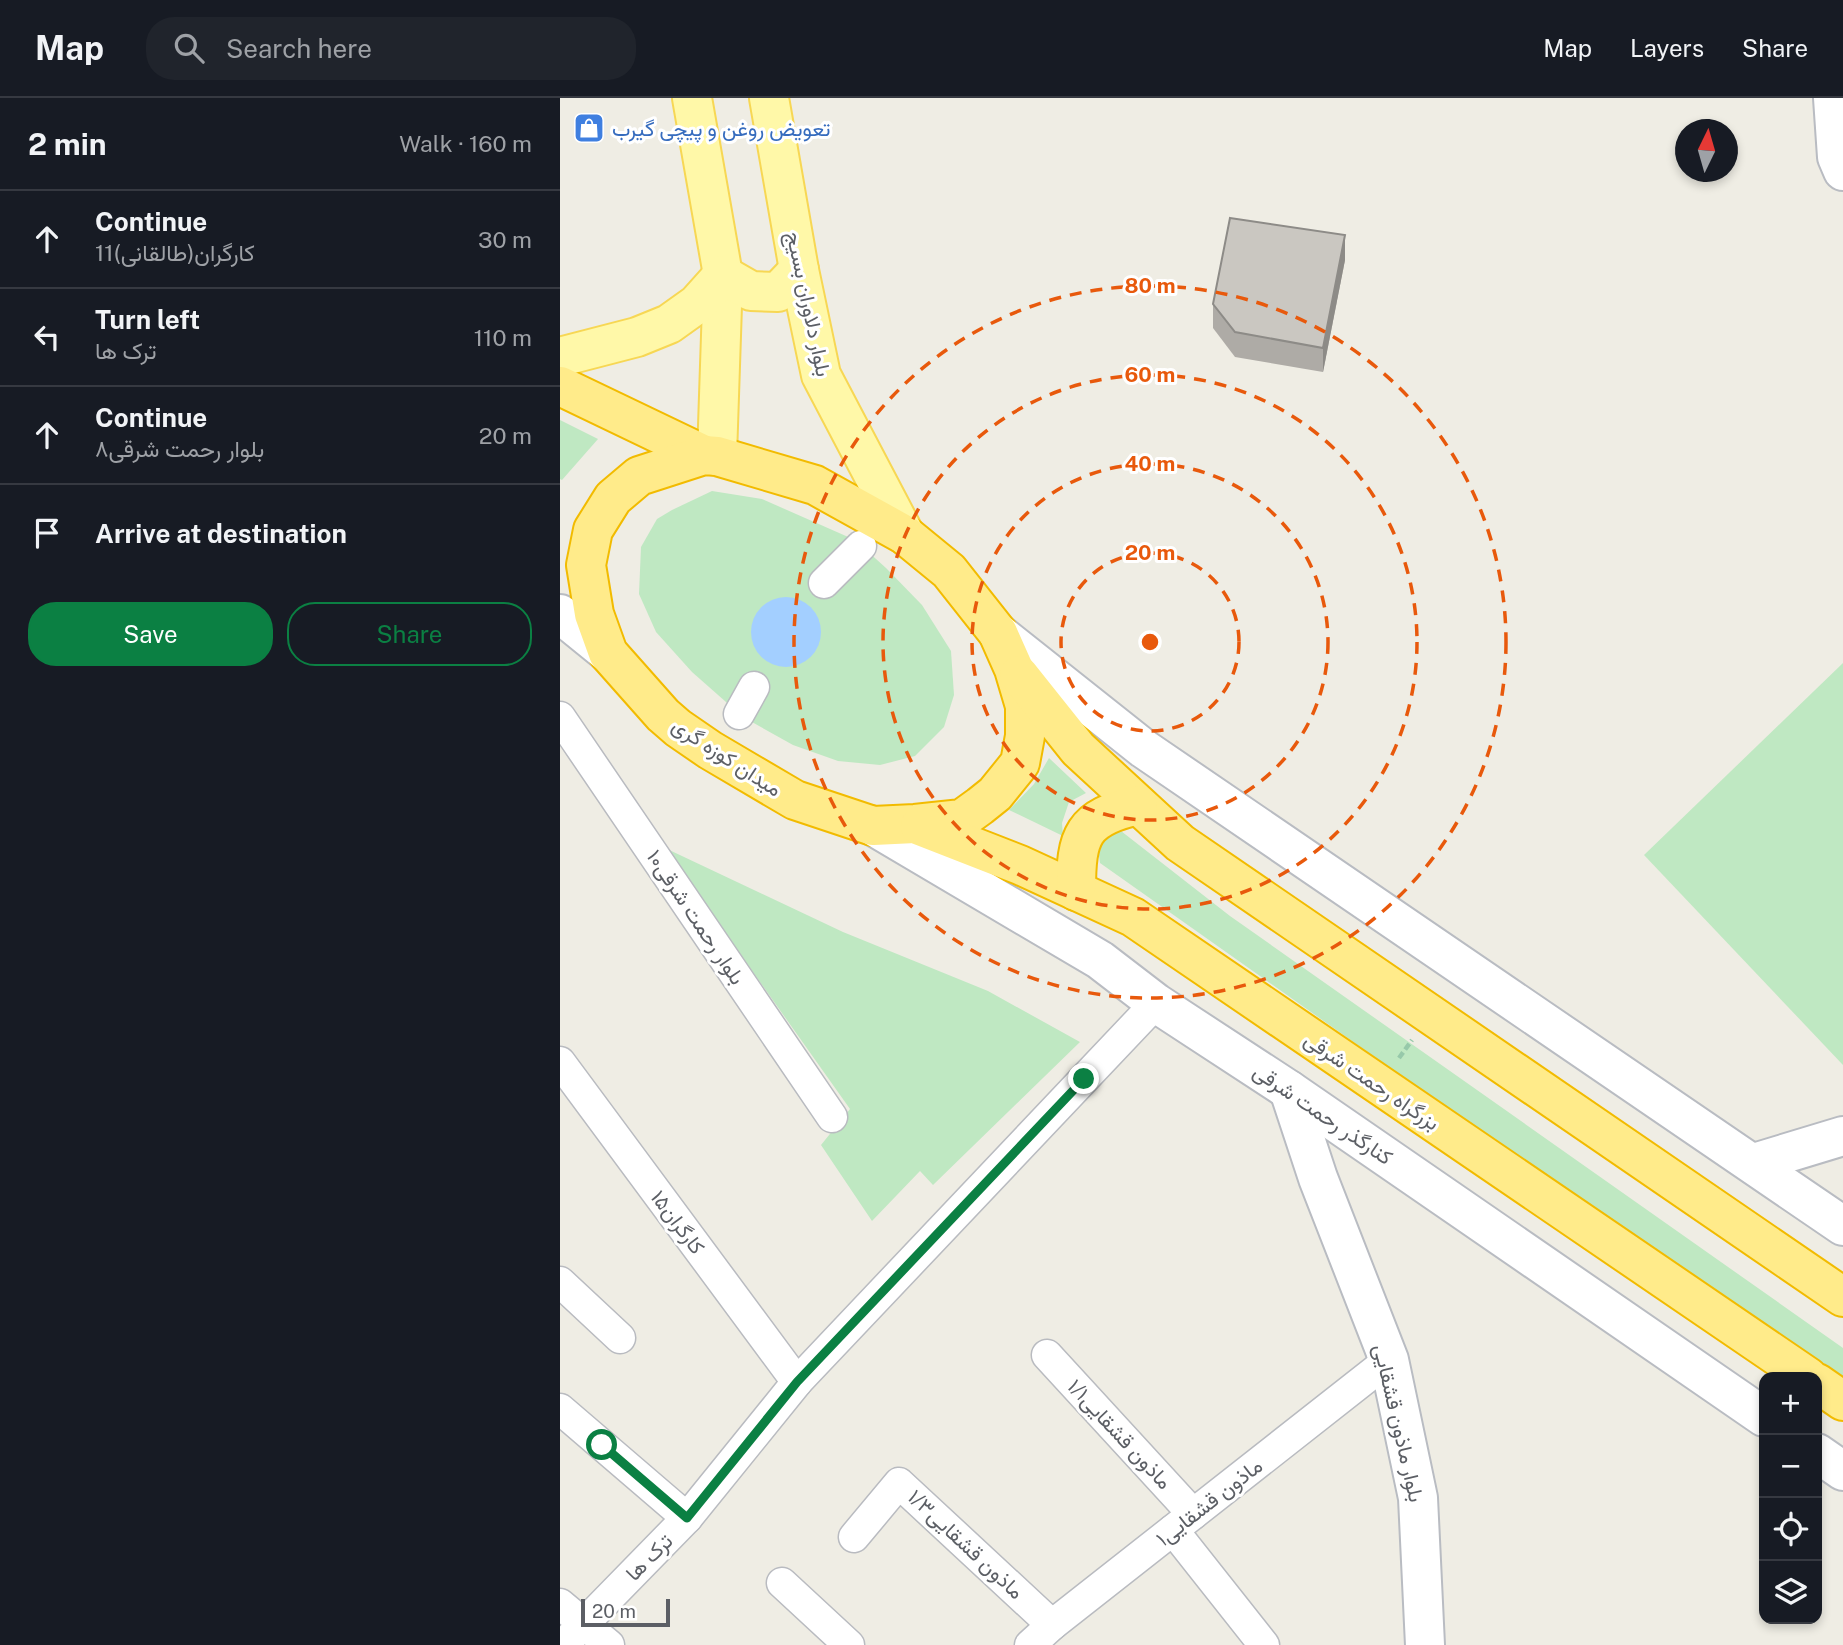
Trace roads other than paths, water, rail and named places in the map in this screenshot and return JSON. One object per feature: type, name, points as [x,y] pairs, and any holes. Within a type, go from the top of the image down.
[{"type":"highway","points":[[560,386],[711,456]]},
{"type":"highway","name":"میدان کوزه گری","points":[[711,456],[815,485],[905,535],[949,571],[998,634],[1014,669],[1026,706],[1025,736],[1020,763],[995,794],[962,819],[873,826],[795,800],[710,750],[663,715],[577,614],[593,530],[613,498],[639,476],[711,456]]},
{"type":"highway","points":[[560,569],[577,614]]},
{"type":"highway","points":[[1014,669],[1078,749],[1180,843],[1843,1297]]},
{"type":"highway","points":[[1076,891],[1076,869],[1082,838],[1095,819],[1112,811],[1138,805]]},
{"type":"highway","name":"بزرگراه رحمت شرقی","points":[[915,824],[1020,865],[1133,917],[1801,1372]]},
{"type":"highway","points":[[1822,1386],[1843,1401]]},
{"type":"main road","name":"بلوار دلاوران بسیج","points":[[769,98],[799,270],[821,375],[905,535]]},
{"type":"main road","points":[[1833,98],[1837,157],[1843,171]]},
{"type":"main road","points":[[691,100],[723,275],[711,456]]},
{"type":"main road","points":[[723,275],[751,291],[778,292],[799,270]]},
{"type":"main road","points":[[560,357],[637,337],[669,324],[697,304],[723,275]]},
{"type":"main road","points":[[998,634],[1144,749],[1843,1226]]},
{"type":"main road","name":"کنارگذر رحمت شرقی","points":[[873,826],[1100,960],[1156,1003],[1289,1090],[1759,1414]]},
{"type":"main road","name":"بلوار ماذون قشقایی","points":[[1289,1090],[1318,1178],[1389,1360],[1418,1499],[1422,1643]]},
{"type":"main road","points":[[1754,1163],[1843,1136]]},
{"type":"main road","points":[[1822,1456],[1843,1471]]},
{"type":"street","points":[[824,583],[862,546]]},
{"type":"street","points":[[739,714],[754,688]]},
{"type":"street","name":"۱۰بلوار رحمت شرقی","points":[[560,717],[832,1117]]},
{"type":"street","name":"ترک ها","points":[[573,1634],[687,1518],[797,1382],[1156,1003]]},
{"type":"street","name":"۱۵کارگران","points":[[560,1062],[797,1382]]},
{"type":"street","points":[[560,1282],[620,1338]]},
{"type":"street","name":"ماذون قشقایی۱/۱","points":[[1047,1354],[1183,1522],[1264,1645]]},
{"type":"street","name":"ماذون قشقایی۱","points":[[1041,1638],[1389,1360]]},
{"type":"street","points":[[560,1409],[687,1518]]},
{"type":"street","name":"ماذون قشقایی۱/۳","points":[[855,1537],[900,1483],[1041,1638]]},
{"type":"street","points":[[782,1583],[849,1645]]},
{"type":"street","points":[[560,1604],[573,1634],[609,1645]]},
{"type":"water","points":[[779,597],[793,597],[806,603],[815,612],[821,632],[819,645],[811,657],[793,667],[779,667],[766,661],[757,652],[751,639],[751,625],[757,612],[766,603]]},
{"type":"place","name":"تعویض روغن و پیچی گیرب","points":[[589,128]]}]
